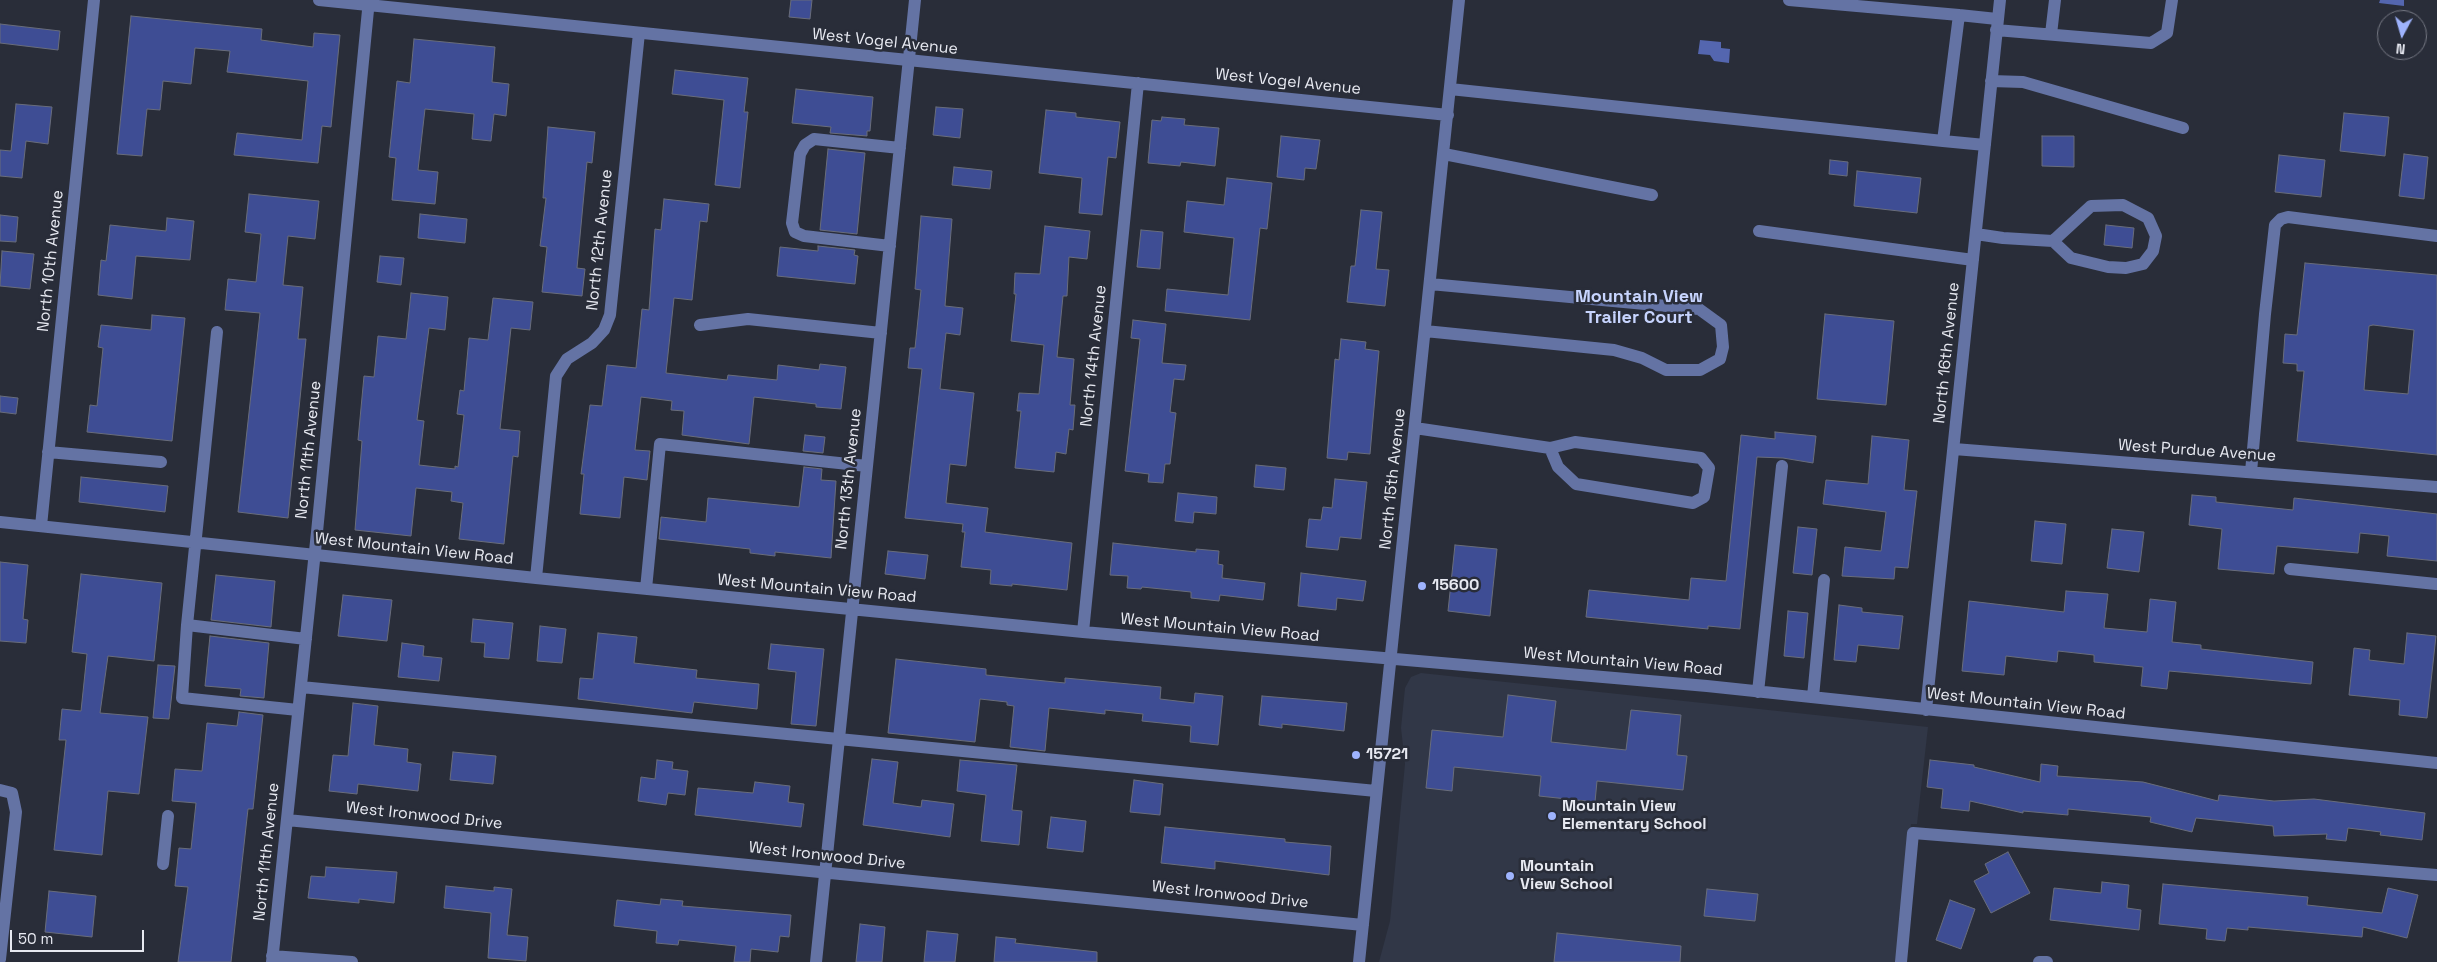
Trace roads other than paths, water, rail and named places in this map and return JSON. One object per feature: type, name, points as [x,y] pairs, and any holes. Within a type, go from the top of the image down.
[{"type":"street","name":"North 10th Avenue","points":[[40,526],[94,0]]},
{"type":"street","name":"West Vogel Avenue","points":[[319,0],[369,3],[639,34],[1448,115]]},
{"type":"street","name":"North 13th Avenue","points":[[816,962],[826,872],[837,738],[881,333],[914,0]]},
{"type":"street","name":"North 15th Avenue","points":[[1359,962],[1459,0]]},
{"type":"street","points":[[1789,0],[1959,15],[2051,34],[2151,43],[2167,33],[2172,0]]},
{"type":"street","name":"North 16th Avenue","points":[[1926,710],[2000,0]]},
{"type":"street","points":[[2051,34],[2055,0]]},
{"type":"street","name":"North 11th Avenue","points":[[272,959],[315,555],[369,3]]},
{"type":"street","points":[[1943,141],[1959,15]]},
{"type":"street","name":"North 12th Avenue","points":[[536,578],[556,376],[567,359],[592,343],[604,330],[610,315],[639,34]]},
{"type":"street","points":[[1991,81],[2023,82],[2183,128]]},
{"type":"street","name":"North 14th Avenue","points":[[1083,632],[1138,83]]},
{"type":"street","points":[[1450,89],[1984,145]]},
{"type":"street","points":[[890,246],[804,236],[795,232],[792,223],[800,154],[805,145],[814,139],[900,148]]},
{"type":"street","points":[[1444,154],[1652,195]]},
{"type":"street","points":[[1976,234],[2003,238],[2053,241],[2071,258],[2108,267],[2126,268],[2143,264],[2153,251],[2156,236],[2148,218],[2123,205],[2091,206],[2053,241]]},
{"type":"street","points":[[2251,472],[2275,226],[2281,219],[2288,217],[2437,236]]},
{"type":"street","points":[[1759,231],[1973,260]]},
{"type":"street","points":[[1425,331],[1614,350],[1642,358],[1666,370],[1700,370],[1720,359],[1724,346],[1721,325],[1699,309],[1430,284]]},
{"type":"street","points":[[700,325],[748,319],[881,333]]},
{"type":"street","points":[[217,332],[187,625],[182,698],[298,710]]},
{"type":"street","points":[[1415,428],[1550,448],[1575,442],[1702,458],[1709,468],[1704,497],[1694,503],[1576,484],[1558,467],[1550,448]]},
{"type":"street","points":[[646,589],[660,444],[867,466]]},
{"type":"street","name":"West Purdue Avenue","points":[[1954,449],[2437,487]]},
{"type":"street","points":[[48,452],[161,462]]},
{"type":"street","points":[[1758,692],[1782,466]]},
{"type":"street","name":"West Mountain View Road","points":[[0,522],[536,578],[1083,632],[1813,697],[2437,763]]},
{"type":"street","points":[[2290,569],[2437,584]]},
{"type":"street","points":[[1813,697],[1824,580]]},
{"type":"street","points":[[187,625],[306,639]]},
{"type":"street","points":[[300,688],[1376,791]]},
{"type":"street","points":[[0,959],[16,812],[6,791]]},
{"type":"street","points":[[163,864],[168,816]]},
{"type":"street","name":"West Ironwood Drive","points":[[287,820],[1363,925]]},
{"type":"street","points":[[1901,962],[1913,833],[2437,875]]},
{"type":"street","points":[[272,959],[352,962]]},
{"type":"street","points":[[2039,962],[2047,962]]},
{"type":"water","points":[[2380,0],[2404,0],[2404,6],[2379,3]]},
{"type":"water","points":[[1700,40],[1721,42],[1721,48],[1730,49],[1729,63],[1714,61],[1710,55],[1698,54]]},
{"type":"place","name":"15600","points":[[1422,586]]},
{"type":"place","name":"15721","points":[[1356,755]]},
{"type":"place","name":"Mountain View Elementary School","points":[[1552,816]]},
{"type":"place","name":"Mountain View School","points":[[1510,876]]},
{"type":"district","name":"Mountain View Trailer Court","points":[[1639,307]]}]
